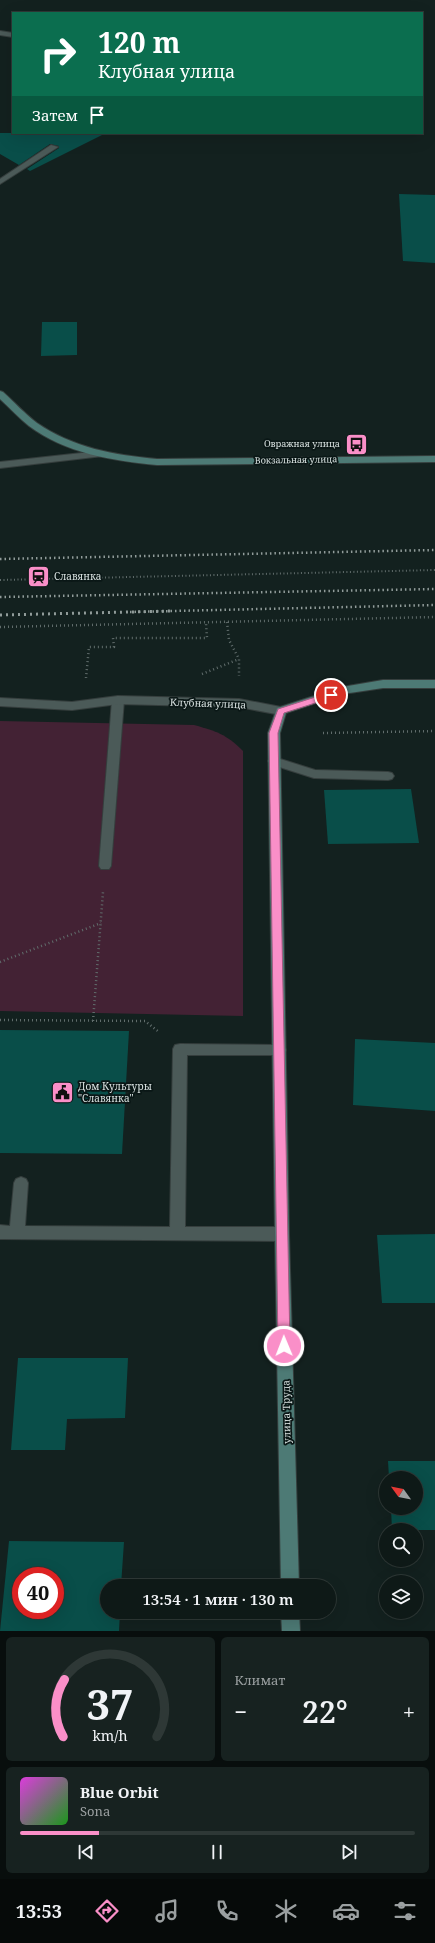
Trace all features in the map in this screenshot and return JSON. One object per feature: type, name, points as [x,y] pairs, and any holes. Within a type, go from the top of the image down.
[{"type":"street","points":[[0,33],[12,35]]},
{"type":"street","points":[[0,182],[54,146]]},
{"type":"street","name":"Вокзальная улица","points":[[0,394],[34,425],[63,442],[100,454],[127,460],[157,462],[435,459]]},
{"type":"street","points":[[0,465],[100,454]]},
{"type":"street","name":"Клубная улица","points":[[0,702],[72,706],[118,700],[239,703],[281,711],[342,691],[383,684],[435,684]]},
{"type":"street","points":[[105,866],[118,700]]},
{"type":"street","name":"улица Труда","points":[[281,711],[274,733],[274,761],[290,1579]]},
{"type":"street","points":[[274,761],[314,774],[388,776]]},
{"type":"street","points":[[177,1234],[180,1049],[279,1050]]},
{"type":"street","points":[[17,1232],[21,1183]]},
{"type":"street","points":[[0,1232],[282,1234]]},
{"type":"street","points":[[290,1619],[291,1631]]},
{"type":"path","points":[[0,580],[435,570]]},
{"type":"path","points":[[0,627],[435,617]]},
{"type":"path","points":[[226,622],[229,640]]},
{"type":"path","points":[[86,684],[89,647],[114,647],[113,638],[207,638],[206,623]]},
{"type":"path","points":[[324,733],[435,731]]},
{"type":"path","points":[[93,1021],[105,866]]},
{"type":"path","points":[[0,962],[101,923]]},
{"type":"path","points":[[0,1020],[145,1021],[180,1049]]},
{"type":"shaded area","points":[[0,721],[194,725],[209,729],[226,737],[243,751],[243,1016],[0,1011]]},
{"type":"building","points":[[0,133],[104,134],[30,171],[27,169],[59,148],[59,146],[50,144],[19,165],[0,154]]},
{"type":"building","points":[[399,194],[435,195],[435,263],[403,261]]},
{"type":"building","points":[[42,322],[77,322],[77,355],[41,356]]},
{"type":"building","points":[[411,789],[419,843],[328,844],[324,790]]},
{"type":"building","name":"Дом Культуры \"Славянка\"","points":[[0,1030],[129,1031],[122,1154],[0,1153]]},
{"type":"building","points":[[355,1039],[435,1043],[435,1111],[353,1105]]},
{"type":"building","points":[[435,1234],[435,1303],[382,1303],[377,1235]]},
{"type":"building","points":[[18,1358],[128,1358],[125,1418],[67,1419],[65,1450],[11,1450]]},
{"type":"building","points":[[388,1461],[435,1461],[435,1530],[423,1530],[423,1523],[392,1523],[391,1515],[423,1515],[423,1471],[389,1471]]},
{"type":"building","points":[[9,1541],[124,1542],[121,1579],[100,1579],[100,1619],[120,1619],[119,1631],[0,1631]]},
{"type":"railway","points":[[0,559],[435,550]]},
{"type":"railway","points":[[0,597],[435,589]]},
{"type":"railway","points":[[130,612],[435,605]]},
{"type":"railway","points":[[0,615],[173,611]]},
{"type":"place","name":"Овражная улица","points":[[356,444]]},
{"type":"place","name":"Славянка","points":[[39,576]]},
{"type":"place","name":"Дом Культуры \"Славянка\"","points":[[63,1092]]},
{"type":"route","points":[[284,1346],[274,733],[281,711],[331,695]]}]
